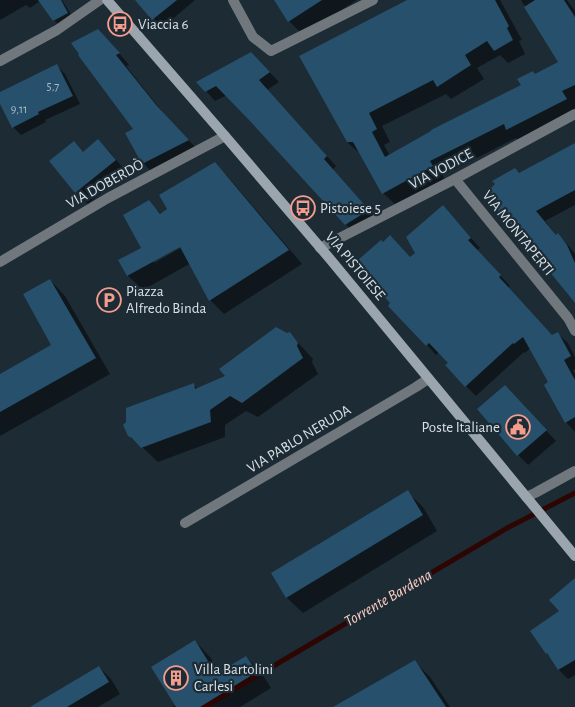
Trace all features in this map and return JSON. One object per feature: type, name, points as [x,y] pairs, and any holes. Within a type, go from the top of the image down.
[{"type":"main road","name":"VIA PISTOIESE","points":[[107,0],[320,248],[575,556]]},
{"type":"street","points":[[0,61],[57,30],[100,0]]},
{"type":"street","points":[[234,0],[253,38],[271,51],[373,0]]},
{"type":"street","name":"VIA VODICE","points":[[320,248],[575,114]]},
{"type":"street","name":"VIA DOBERDÒ","points":[[0,262],[108,198],[225,136]]},
{"type":"street","name":"VIA MONTAPERTI","points":[[454,179],[568,318],[575,331]]},
{"type":"street","name":"VIA PABLO NERUDA","points":[[185,523],[428,379]]},
{"type":"street","points":[[526,497],[575,471]]},
{"type":"building","points":[[38,0],[61,0],[68,13],[53,21]]},
{"type":"building","points":[[135,0],[177,0],[152,20]]},
{"type":"building","points":[[274,0],[322,0],[288,22]]},
{"type":"building","points":[[407,0],[495,0],[509,26],[507,28],[513,40],[494,51],[487,41],[465,55],[471,65],[437,87],[433,80],[369,113],[377,129],[372,132],[385,157],[431,130],[521,85],[517,79],[533,71],[535,74],[558,62],[524,7],[535,0],[564,0],[575,17],[575,85],[562,91],[567,99],[506,130],[504,124],[430,161],[433,166],[382,194],[353,142],[347,142],[299,56]]},
{"type":"building","points":[[98,29],[120,53],[116,55],[157,106],[189,140],[142,164],[125,133],[133,129],[71,43]]},
{"type":"building","points":[[251,52],[270,72],[259,80],[327,156],[324,159],[369,210],[345,225],[216,86],[205,92],[196,82]]},
{"type":"building","points":[[57,64],[73,96],[38,112],[39,114],[12,128],[0,104],[0,92]]},
{"type":"building","points":[[98,139],[116,160],[75,193],[49,161],[74,141],[83,152]]},
{"type":"building","points":[[575,143],[575,190],[536,211],[567,245],[575,263],[575,303],[501,212],[484,195],[495,184],[492,181],[515,168],[519,173]]},
{"type":"building","points":[[215,162],[289,250],[209,301],[180,247],[127,276],[118,260],[141,248],[123,215],[149,200],[160,214],[167,209],[159,195]]},
{"type":"building","points":[[443,205],[471,238],[468,240],[501,275],[499,277],[552,335],[558,332],[571,356],[564,360],[575,380],[575,417],[565,423],[544,385],[548,382],[523,337],[513,343],[465,387],[445,365],[448,363],[429,343],[426,346],[388,306],[390,303],[361,270],[364,267],[358,260],[381,240],[383,242],[390,235],[410,257],[415,253],[406,237]]},
{"type":"building","points":[[50,279],[96,358],[0,412],[0,374],[51,345],[23,294]]},
{"type":"building","points":[[276,327],[287,333],[290,332],[298,343],[297,346],[303,358],[242,403],[230,396],[210,410],[211,422],[141,448],[128,436],[123,425],[126,422],[126,408],[194,383],[195,389],[225,376],[219,369]]},
{"type":"building","name":"Poste Italiane","points":[[505,385],[547,430],[517,456],[477,409]]},
{"type":"building","points":[[408,490],[423,515],[286,598],[271,573]]},
{"type":"building","points":[[575,578],[575,660],[558,670],[530,631],[559,611],[549,600]]},
{"type":"building","name":"Villa Bartolini Carlesi","points":[[195,640],[216,674],[246,656],[257,672],[200,707],[176,707],[151,667]]},
{"type":"building","points":[[415,660],[446,707],[333,707]]},
{"type":"building","points":[[99,666],[109,682],[67,707],[30,707]]},
{"type":"waterway","name":"Torrente Bardena","points":[[204,707],[509,527],[575,493]]},
{"type":"place","name":"Viaccia 6","points":[[120,24]]},
{"type":"place","name":"Pistoiese 5","points":[[303,208]]},
{"type":"place","name":"Piazza Alfredo Binda","points":[[109,300]]},
{"type":"place","name":"Poste Italiane","points":[[518,427]]},
{"type":"place","name":"Villa Bartolini Carlesi","points":[[176,678]]}]
